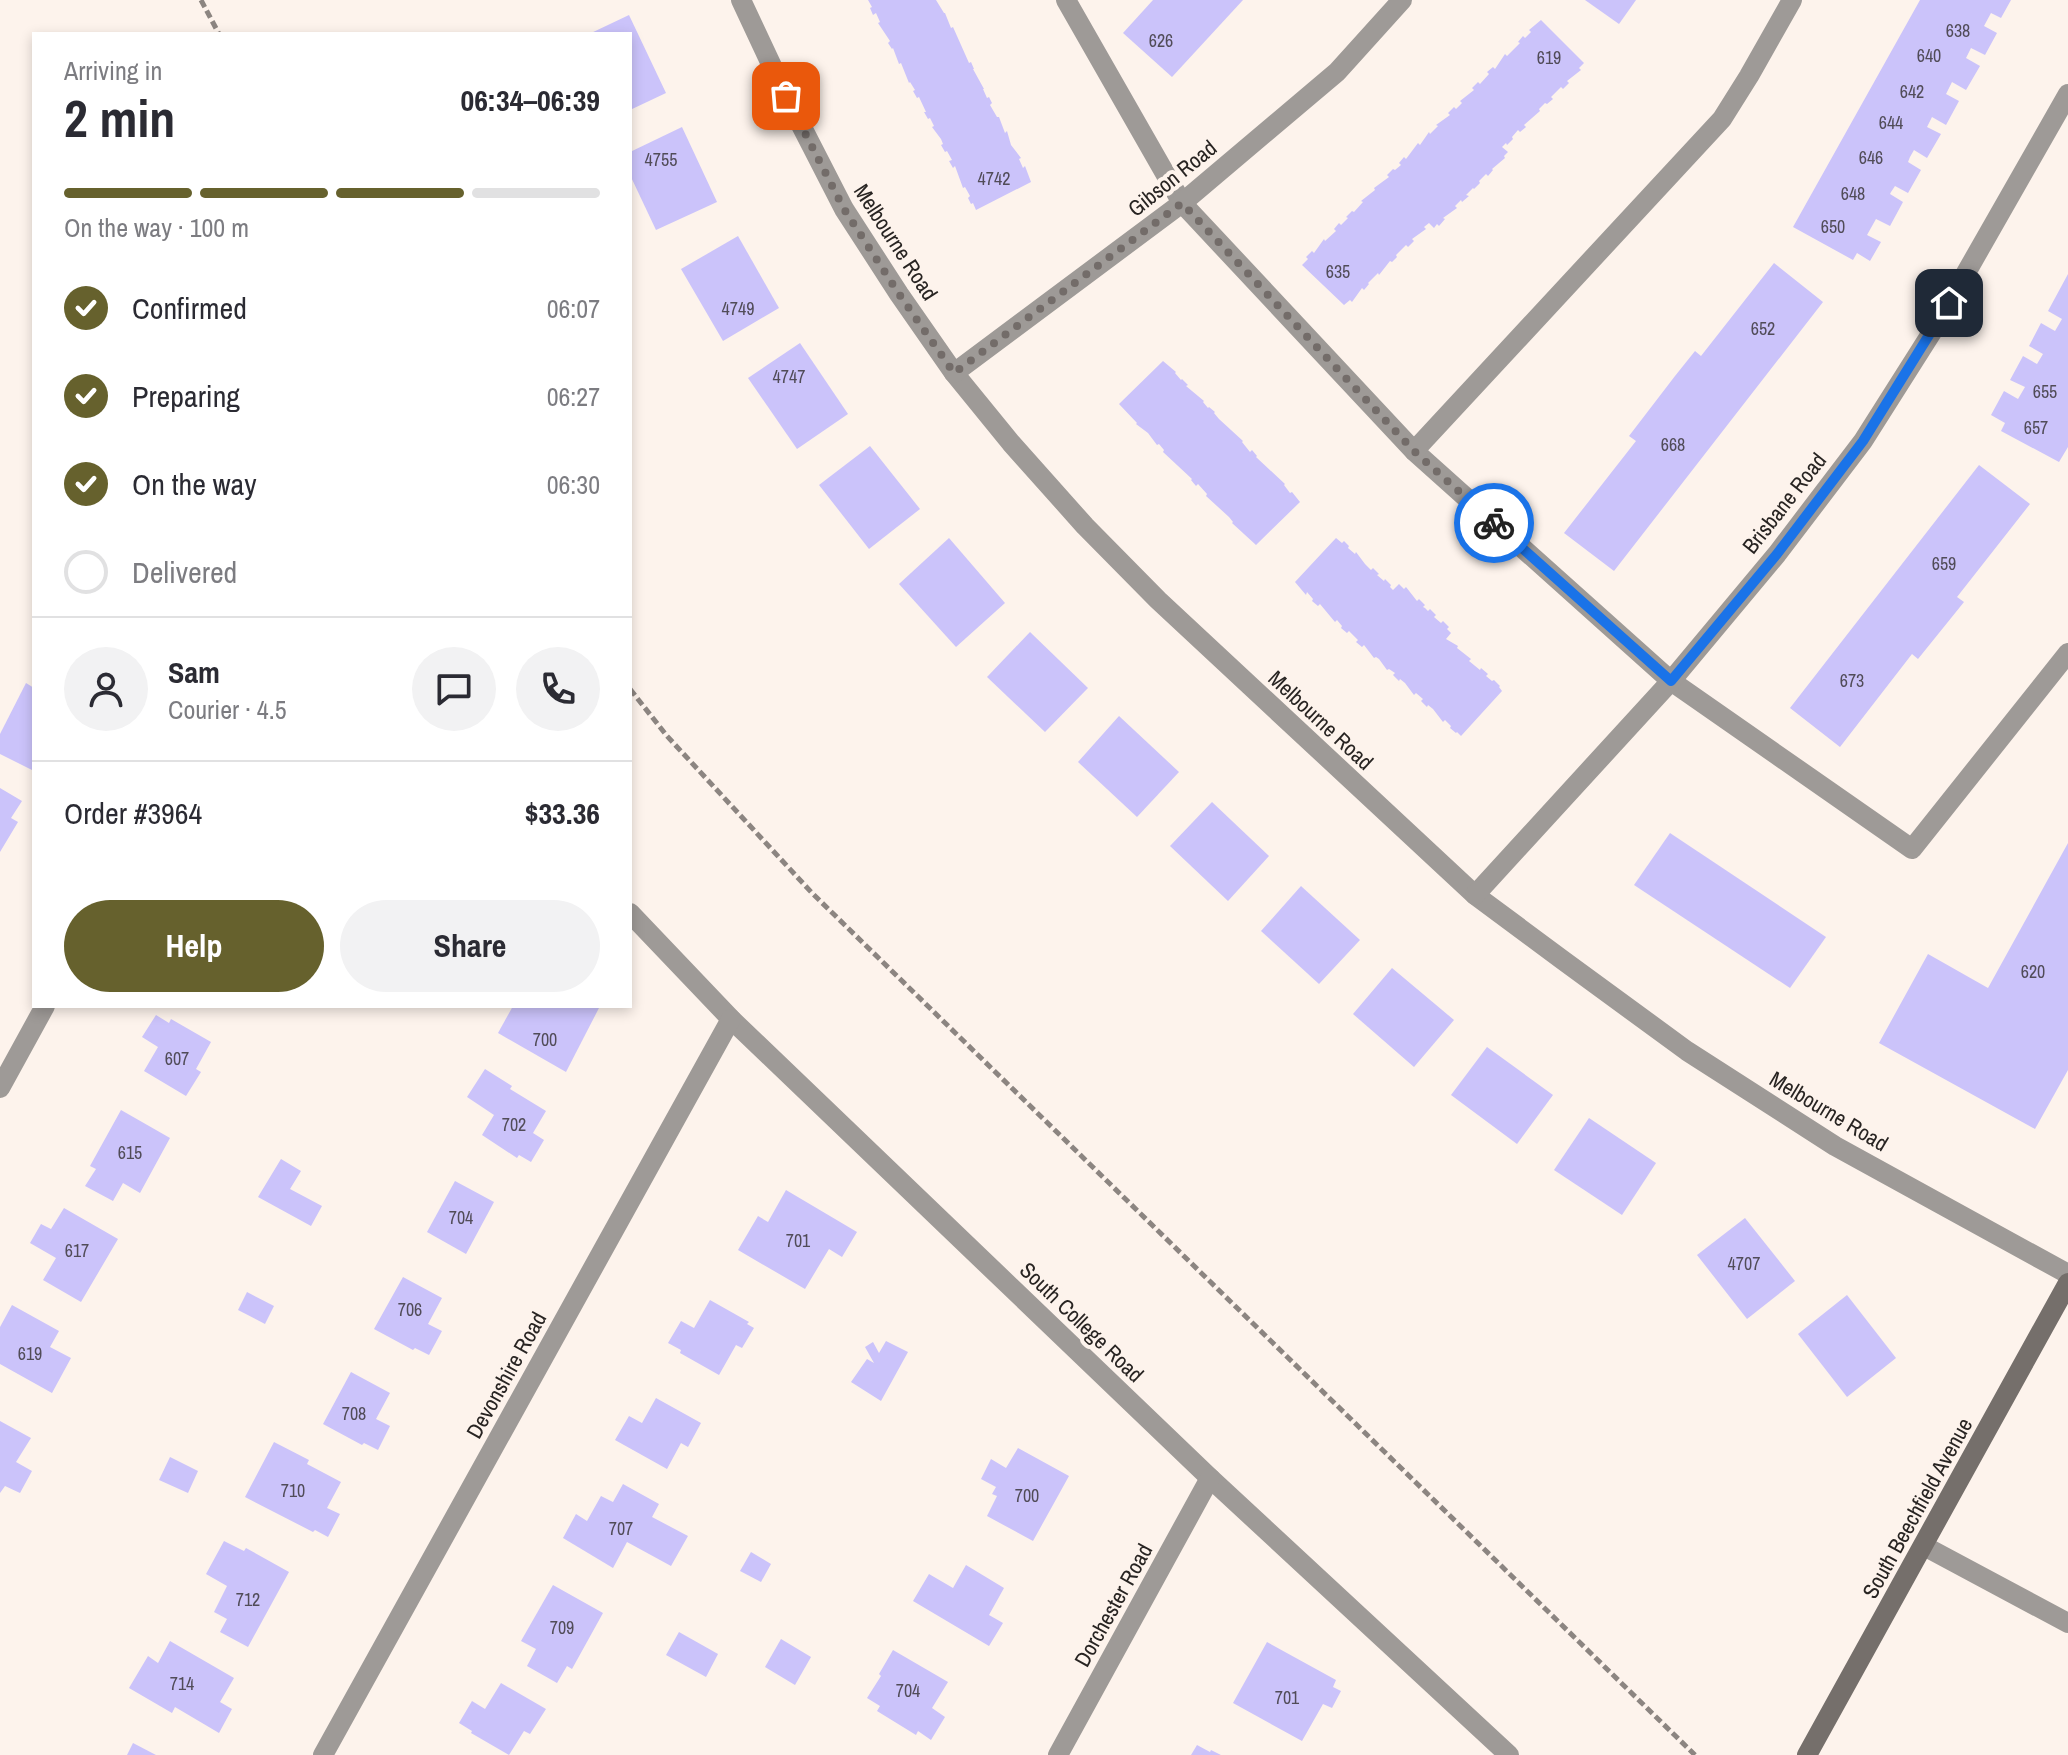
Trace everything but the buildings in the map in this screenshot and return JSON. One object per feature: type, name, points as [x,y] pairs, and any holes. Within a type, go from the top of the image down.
[{"type":"street","name":"Melbourne Road","points":[[741,0],[844,209],[899,294],[954,373],[1011,443],[1158,600],[1475,895],[1687,1051],[1835,1146],[2068,1274]]},
{"type":"street","points":[[1066,0],[1182,203],[1414,451],[1671,681],[1912,849],[2068,653]]},
{"type":"street","name":"Gibson Road","points":[[954,373],[1182,203],[1337,72],[1402,0]]},
{"type":"street","points":[[1414,451],[1722,119],[1792,0]]},
{"type":"street","name":"Brisbane Road","points":[[1475,895],[1671,681],[1777,554],[1863,441],[1934,329],[2068,94]]},
{"type":"street","name":"South College Road","points":[[632,915],[731,1019],[1210,1478],[1509,1755]]},
{"type":"street","points":[[0,1088],[44,1008]]},
{"type":"street","name":"Devonshire Road","points":[[323,1755],[731,1019]]},
{"type":"street","name":"South Beechfield Avenue","points":[[1807,1755],[2068,1283]]},
{"type":"street","name":"Dorchester Road","points":[[1058,1755],[1210,1478]]},
{"type":"street","points":[[1924,1546],[2068,1623]]},
{"type":"path","points":[[201,0],[218,32]]},
{"type":"path","points":[[632,692],[667,736],[812,893],[1695,1755]]},
{"type":"way so far","points":[[786,96],[844,209],[954,373],[1182,203],[1414,451],[1494,523]]},
{"type":"route","points":[[1494,523],[1671,681],[1777,554],[1863,441],[1949,303]]}]
